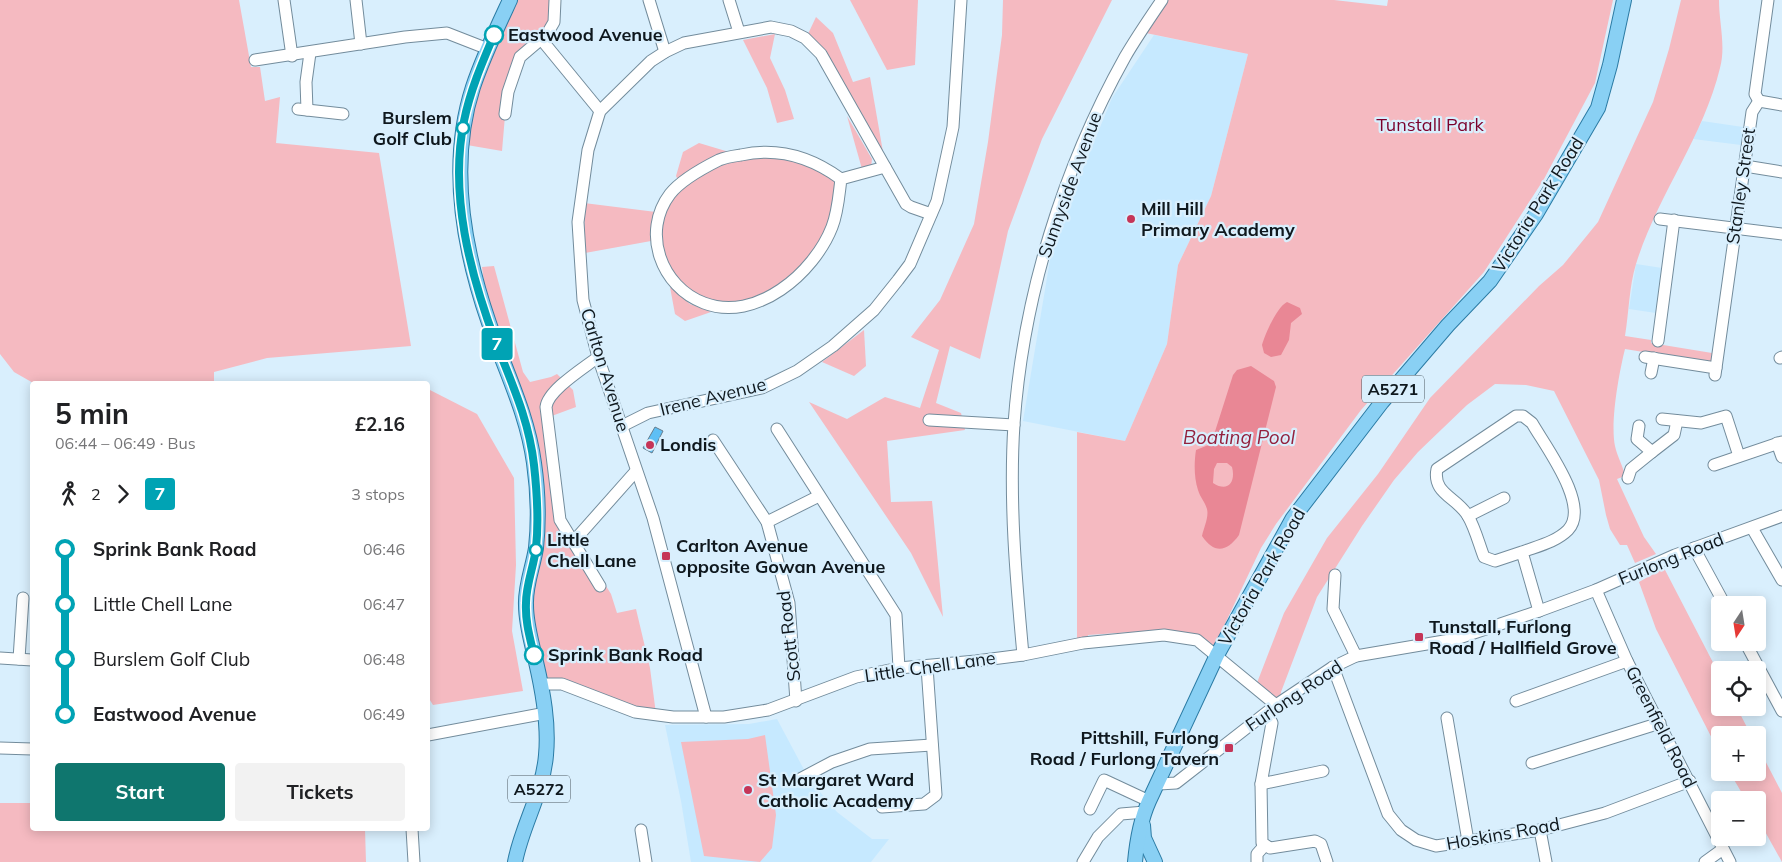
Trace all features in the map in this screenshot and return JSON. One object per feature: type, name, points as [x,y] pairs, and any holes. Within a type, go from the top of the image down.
[{"type":"main road","name":"A5272","points":[[510,0],[473,86],[464,122],[460,190],[475,277],[489,322],[515,388],[530,435],[537,488],[536,550],[526,602],[527,628],[546,713],[546,754],[536,800],[521,835],[515,862]]},
{"type":"main road","name":"Victoria Park Road","points":[[1135,862],[1136,844],[1145,811],[1217,655],[1293,518],[1382,402],[1448,325],[1490,280],[1536,214],[1598,108],[1610,65],[1624,0]]},
{"type":"main road","points":[[1145,811],[1144,838],[1155,862]]},
{"type":"street","points":[[284,0],[292,56]]},
{"type":"street","points":[[356,0],[361,44]]},
{"type":"street","points":[[505,114],[508,92],[520,56],[541,39],[554,22],[555,0]]},
{"type":"street","points":[[649,0],[665,52]]},
{"type":"street","points":[[729,0],[739,32]]},
{"type":"street","name":"Irene Avenue","points":[[622,426],[648,413],[762,388],[797,371],[832,346],[874,310],[910,264],[937,201],[953,127],[961,0]]},
{"type":"street","name":"Sunnyside Avenue","points":[[1023,655],[1014,540],[1014,425],[1029,316],[1052,224],[1096,112],[1125,56],[1162,0]]},
{"type":"street","name":"Stanley Street","points":[[1696,365],[1715,372],[1752,112],[1758,101],[1755,94],[1768,0]]},
{"type":"street","name":"Carlton Avenue","points":[[706,717],[652,518],[598,357],[583,300],[578,222],[588,150],[600,111],[651,61],[684,43],[771,27],[791,30],[813,45],[821,54],[906,204],[931,214]]},
{"type":"street","points":[[255,60],[292,56],[405,37],[447,33],[488,49]]},
{"type":"street","points":[[541,39],[600,111]]},
{"type":"street","points":[[310,53],[303,109],[343,114]]},
{"type":"street","points":[[1758,101],[1782,105]]},
{"type":"street","points":[[841,178],[833,225],[823,243],[806,267],[785,286],[771,294],[742,306],[718,307],[704,304],[683,292],[664,269],[656,240],[658,219],[665,200],[671,192],[683,183],[722,159],[749,153],[784,152],[828,169],[841,178],[885,166]]},
{"type":"street","points":[[1745,166],[1782,172]]},
{"type":"street","points":[[1660,218],[1782,234]]},
{"type":"street","points":[[1658,341],[1674,220]]},
{"type":"street","points":[[598,357],[556,390],[547,401],[546,407],[560,520],[600,586]]},
{"type":"street","points":[[1651,373],[1650,357],[1696,365],[1694,378]]},
{"type":"street","points":[[1516,416],[1527,418],[1567,482],[1574,499],[1575,515],[1567,531],[1552,541],[1522,552],[1495,561],[1484,557],[1468,516],[1437,485],[1436,477],[1437,469],[1516,416]]},
{"type":"street","points":[[1662,419],[1701,423],[1726,416],[1739,456]]},
{"type":"street","points":[[929,420],[1014,425]]},
{"type":"street","points":[[1628,478],[1632,469],[1674,436],[1677,421]]},
{"type":"street","points":[[1639,426],[1637,439],[1652,452]]},
{"type":"street","points":[[777,429],[896,615],[899,668]]},
{"type":"street","name":"Scott Road","points":[[713,440],[767,522],[789,603],[796,701]]},
{"type":"street","points":[[1714,464],[1780,442],[1782,456]]},
{"type":"street","points":[[573,542],[636,471]]},
{"type":"street","points":[[767,522],[819,496]]},
{"type":"street","points":[[1468,516],[1504,498]]},
{"type":"street","name":"Furlong Road","points":[[1159,784],[1176,783],[1276,705],[1333,667],[1356,656],[1456,638],[1539,611],[1596,590],[1694,548],[1782,516]]},
{"type":"street","points":[[1752,528],[1782,580]]},
{"type":"street","points":[[1694,548],[1720,596]]},
{"type":"street","points":[[1522,552],[1539,611]]},
{"type":"street","points":[[1335,575],[1333,610],[1356,656]]},
{"type":"street","name":"Greenfield Road","points":[[1596,590],[1627,661],[1730,862]]},
{"type":"street","points":[[19,659],[23,598]]},
{"type":"street","name":"Little Chell Lane","points":[[541,684],[562,684],[635,712],[673,717],[724,717],[768,710],[856,677],[899,668],[927,667],[1023,655],[1082,643],[1164,635],[1197,640],[1276,705]]},
{"type":"street","points":[[1750,651],[1782,710]]},
{"type":"street","points":[[0,658],[30,660]]},
{"type":"street","points":[[1516,701],[1627,661]]},
{"type":"street","points":[[882,807],[924,804],[936,795],[927,667]]},
{"type":"street","name":"Hoskins Road","points":[[1333,667],[1388,814],[1401,830],[1416,840],[1436,846],[1540,830],[1605,813],[1690,781]]},
{"type":"street","points":[[430,736],[546,713]]},
{"type":"street","points":[[1267,713],[1272,723],[1261,784],[1262,843],[1270,848],[1315,841],[1321,844],[1327,862]]},
{"type":"street","points":[[1447,718],[1468,841]]},
{"type":"street","points":[[1532,763],[1660,723]]},
{"type":"street","points":[[798,780],[832,762],[870,749],[932,745]]},
{"type":"street","points":[[0,748],[30,749]]},
{"type":"street","points":[[1261,784],[1323,771]]},
{"type":"street","points":[[1090,809],[1104,780],[1145,811]]},
{"type":"street","points":[[1083,862],[1098,837],[1121,814],[1145,811]]},
{"type":"street","points":[[642,830],[646,862]]},
{"type":"street","points":[[1540,830],[1546,862]]},
{"type":"street","points":[[412,831],[414,862]]},
{"type":"street","points":[[1258,862],[1257,854],[1265,846]]},
{"type":"street","points":[[1705,862],[1723,849]]},
{"type":"shaded area","name":"Mill Hill Primary Academy","points":[[1154,35],[1248,54],[1211,196],[1178,265],[1167,344],[1125,441],[1023,421],[1053,242],[1112,98]]},
{"type":"shaded area","points":[[1702,121],[1743,127],[1741,145],[1693,139]]},
{"type":"shaded area","points":[[1636,264],[1662,268],[1656,313],[1629,309]]},
{"type":"shaded area","name":"St Margaret Ward Catholic Academy","points":[[777,719],[809,779],[837,812],[872,839],[889,839],[871,862],[691,862],[681,801],[665,725],[749,724]]},
{"type":"green space","points":[[0,0],[239,0],[251,67],[260,67],[265,101],[280,97],[276,143],[379,153],[411,346],[267,358],[214,372],[214,381],[30,381],[14,372],[0,354]]},
{"type":"green space","points":[[510,0],[555,0],[554,22],[520,57],[506,104],[502,151],[461,144],[464,122]]},
{"type":"green space","points":[[850,0],[918,0],[915,65],[887,70]]},
{"type":"green space","points":[[1003,0],[1112,0],[1042,139],[1008,231],[980,359],[950,346],[936,403],[961,413],[965,430],[887,441],[891,502],[932,501],[943,617],[911,553],[809,402],[847,419],[885,397],[920,408],[939,350],[911,337],[940,300],[974,224],[988,142],[1002,35]]},
{"type":"green space","name":"Tunstall Park","points":[[1162,0],[1334,0],[1387,6],[1388,0],[1613,0],[1595,83],[1544,179],[1484,272],[1361,410],[1276,524],[1261,548],[1223,628],[1217,647],[1163,630],[1088,635],[1087,643],[1077,644],[1077,432],[1125,441],[1167,344],[1178,265],[1211,196],[1248,54],[1141,32]]},
{"type":"green space","points":[[1681,0],[1719,0],[1722,60],[1703,119],[1656,215],[1636,264],[1630,291],[1625,336],[1651,340],[1651,343],[1712,353],[1711,363],[1625,349],[1614,411],[1615,446],[1625,476],[1617,479],[1644,537],[1656,554],[1635,563],[1627,545],[1620,545],[1610,529],[1599,480],[1554,391],[1526,385],[1495,384],[1467,405],[1418,452],[1394,480],[1362,526],[1317,597],[1281,692],[1280,702],[1255,688],[1284,613],[1327,538],[1378,474],[1430,398],[1539,286],[1563,265],[1598,222],[1653,102]]},
{"type":"green space","points":[[816,17],[833,33],[853,82],[870,77],[883,152],[824,49],[808,34]]},
{"type":"green space","points":[[775,34],[770,58],[785,90],[794,119],[777,123],[767,88],[743,40]]},
{"type":"green space","points":[[847,116],[872,159],[871,167],[862,169]]},
{"type":"green space","points":[[699,143],[729,152],[678,180],[676,176],[683,152]]},
{"type":"green space","points":[[770,152],[841,179],[839,195],[815,256],[777,291],[718,307],[673,282],[656,228],[665,200],[703,169]]},
{"type":"green space","points":[[584,203],[656,212],[651,229],[651,241],[585,253]]},
{"type":"green space","points":[[494,266],[523,372],[530,382],[557,374],[573,390],[576,407],[549,417],[564,519],[611,594],[617,613],[636,609],[650,668],[656,714],[541,684],[527,628],[535,473],[489,322],[482,267]]},
{"type":"green space","points":[[670,287],[690,304],[711,312],[685,321],[675,314]]},
{"type":"green space","points":[[864,330],[866,366],[854,376],[822,362]]},
{"type":"green space","points":[[430,390],[477,414],[514,478],[516,565],[512,631],[523,691],[433,705],[430,700]]},
{"type":"green space","points":[[1664,568],[1712,661],[1711,716],[1741,716],[1746,726],[1711,726],[1711,736],[1656,629],[1639,582]]},
{"type":"green space","points":[[765,735],[776,815],[772,848],[760,862],[704,856],[681,742],[748,739]]},
{"type":"green space","points":[[1766,762],[1782,793],[1782,862],[1766,833],[1766,791],[1741,791],[1735,781],[1766,781]]},
{"type":"green space","points":[[0,803],[30,803],[30,831],[365,831],[366,862],[0,862]]},
{"type":"water","points":[[1287,302],[1300,308],[1302,314],[1291,323],[1289,340],[1281,355],[1271,357],[1264,353],[1262,345],[1275,315]]},
{"type":"water","name":"Boating Pool","points":[[1251,366],[1274,381],[1276,387],[1239,535],[1230,545],[1220,549],[1211,546],[1202,536],[1207,512],[1197,485],[1195,455],[1196,450],[1211,444],[1233,375],[1237,370]],"holes":[[[1217,463],[1227,463],[1232,467],[1232,481],[1227,486],[1218,486],[1213,483],[1214,469]]]},
{"type":"building","points":[[655,427],[663,431],[652,453],[643,448]]},
{"type":"bus line","name":"7","points":[[494,35],[473,86],[464,122],[460,161],[460,190],[475,277],[497,345],[515,388],[530,435],[537,488],[538,519],[536,550],[526,602],[527,628],[534,655]]},
{"type":"place","name":"Eastwood Avenue","points":[[494,35]]},
{"type":"place","name":"Burslem Golf Club","points":[[463,128]]},
{"type":"place","name":"Mill Hill Primary Academy","points":[[1131,219]]},
{"type":"place","name":"Londis","points":[[650,445]]},
{"type":"place","name":"Little Chell Lane","points":[[536,550]]},
{"type":"place","name":"Carlton Avenue opposite Gowan Avenue","points":[[666,556]]},
{"type":"place","name":"Tunstall, Furlong Road / Hallfield Grove","points":[[1419,637]]},
{"type":"place","name":"Sprink Bank Road","points":[[534,655]]},
{"type":"place","name":"Pittshill, Furlong Road / Furlong Tavern","points":[[1229,748]]},
{"type":"place","name":"St Margaret Ward Catholic Academy","points":[[748,790]]}]
